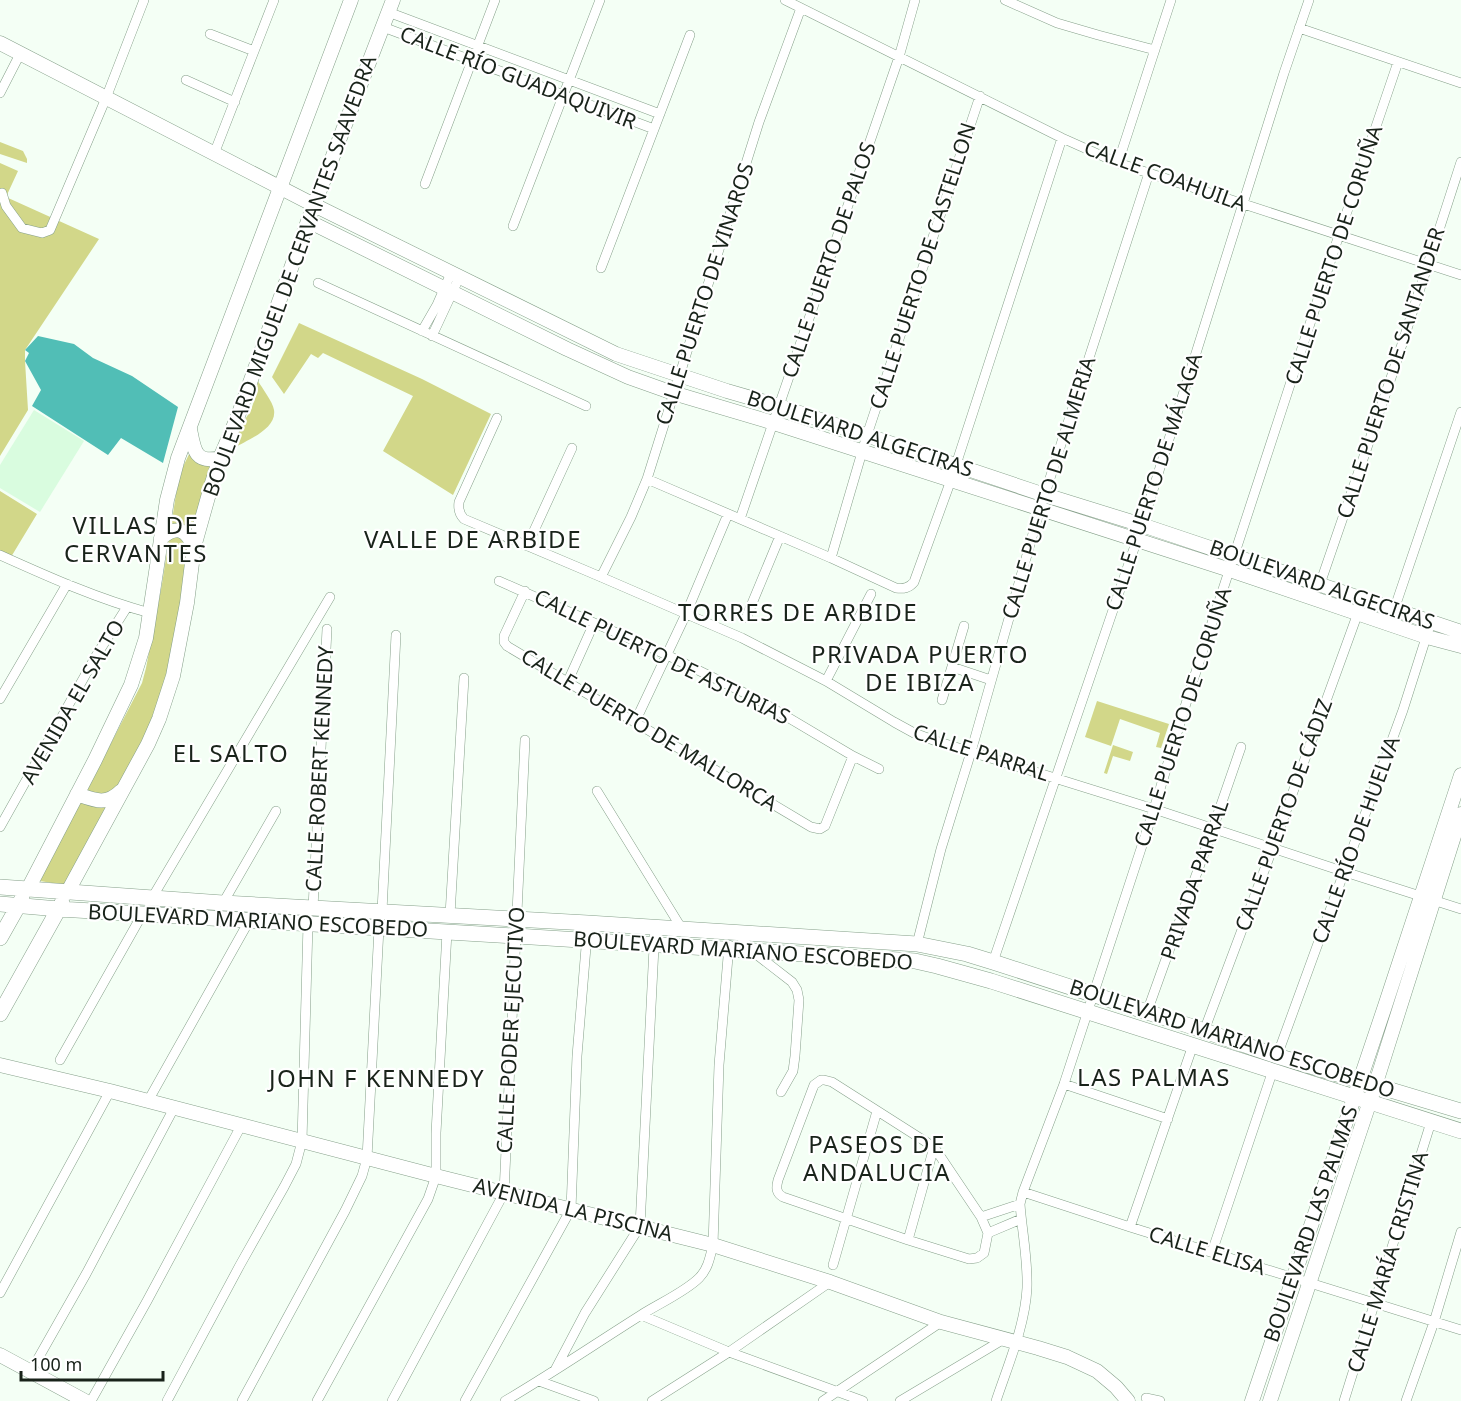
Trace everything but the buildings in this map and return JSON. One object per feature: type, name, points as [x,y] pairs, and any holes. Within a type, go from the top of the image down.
[{"type":"main road","name":"BOULEVARD MARIANO ESCOBEDO","points":[[0,887],[223,903],[588,922],[917,944],[951,950],[993,962],[1204,1031],[1354,1098],[1461,1131]]},
{"type":"main road","name":"BOULEVARD MIGUEL DE CERVANTES SAAVEDRA","points":[[0,938],[28,889]]},
{"type":"main road","name":"BOULEVARD MIGUEL DE CERVANTES SAAVEDRA","points":[[0,1014],[67,893]]},
{"type":"main road","name":"BOULEVARD MARIANO ESCOBEDO","points":[[0,904],[249,921],[820,954],[926,963],[991,981],[1193,1045],[1360,1081],[1461,1111]]},
{"type":"street","points":[[2,193],[6,206],[22,228],[42,233],[50,230],[106,98],[144,0]]},
{"type":"street","points":[[214,154],[274,2],[263,0]]},
{"type":"street","name":"BOULEVARD MIGUEL DE CERVANTES SAAVEDRA","points":[[28,889],[95,760],[130,685],[146,638],[161,538],[178,458],[351,0]]},
{"type":"street","points":[[425,184],[495,0]]},
{"type":"street","points":[[513,226],[600,0]]},
{"type":"street","name":"CALLE COAHUILA","points":[[785,0],[1062,138],[1118,163],[1461,274]]},
{"type":"street","name":"CALLE PUERTO DE PALOS","points":[[740,519],[898,57],[915,0]]},
{"type":"street","points":[[1005,0],[1057,23],[1155,50]]},
{"type":"street","points":[[1118,163],[1171,0]]},
{"type":"street","name":"CALLE PUERTO DE MÁLAGA","points":[[993,962],[1142,525],[1309,0]]},
{"type":"street","name":"BOULEVARD MIGUEL DE CERVANTES SAAVEDRA","points":[[67,893],[148,744],[159,719],[173,676],[187,603],[194,547],[203,510],[308,220],[391,6]]},
{"type":"street","name":"CALLE RÍO GUADAQUIVIR","points":[[391,6],[478,46],[660,114]]},
{"type":"street","name":"CALLE PUERTO DE VINAROS","points":[[601,577],[647,479],[759,123],[801,8]]},
{"type":"street","name":"CALLE RÍO GUADAQUIVIR","points":[[383,27],[654,129]]},
{"type":"street","points":[[1299,28],[1461,83]]},
{"type":"street","points":[[210,33],[254,51]]},
{"type":"street","points":[[601,268],[690,35]]},
{"type":"street","name":"BOULEVARD ALGECIRAS","points":[[0,43],[314,206],[616,354],[1142,525],[1461,632]]},
{"type":"street","points":[[0,93],[20,54]]},
{"type":"street","name":"CALLE PUERTO DE CORUÑA","points":[[996,1401],[1010,1340],[1022,1317],[1027,1289],[1020,1204],[1023,1192],[1064,1084],[1154,809],[1191,687],[1398,62]]},
{"type":"street","points":[[186,80],[234,102]]},
{"type":"street","name":"CALLE PUERTO DE CASTELLON","points":[[831,558],[867,435],[980,96]]},
{"type":"street","points":[[647,479],[896,588],[906,588],[914,582],[951,480],[1062,138]]},
{"type":"street","name":"CALLE PUERTO DE SANTANDER","points":[[1320,584],[1393,372],[1461,162]]},
{"type":"street","name":"CALLE PUERTO DE ALMERIA","points":[[917,944],[941,849],[1040,509],[1149,173]]},
{"type":"street","name":"BOULEVARD ALGECIRAS","points":[[308,220],[613,370],[673,393],[774,423],[1230,570],[1427,637],[1461,646]]},
{"type":"street","points":[[432,336],[455,276]]},
{"type":"street","points":[[318,284],[586,406]]},
{"type":"street","points":[[422,331],[449,290]]},
{"type":"street","points":[[1394,610],[1461,412]]},
{"type":"street","name":"CALLE PARRAL","points":[[497,418],[459,502],[459,511],[464,519],[742,638],[826,681],[914,733],[1461,909]]},
{"type":"street","points":[[190,429],[197,455],[206,460],[220,458]]},
{"type":"street","points":[[527,546],[572,448]]},
{"type":"street","points":[[635,722],[686,614],[728,514]]},
{"type":"street","points":[[161,538],[172,531],[180,530],[186,534],[194,547]]},
{"type":"street","points":[[746,618],[780,536]]},
{"type":"street","points":[[0,555],[67,584],[127,607],[150,613]]},
{"type":"street","name":"CALLE PUERTO DE ASTURIAS","points":[[499,580],[667,655],[757,699],[879,769]]},
{"type":"street","points":[[0,699],[67,584]]},
{"type":"street","name":"CALLE PUERTO DE MALLORCA","points":[[525,591],[504,636],[505,644],[811,827],[820,829],[825,826],[853,756]]},
{"type":"street","points":[[826,681],[871,594]]},
{"type":"street","points":[[152,898],[330,597]]},
{"type":"street","name":"CALLE PUERTO DE CÁDIZ","points":[[1204,1031],[1363,599]]},
{"type":"street","name":"AVENIDA EL SALTO","points":[[0,827],[96,656],[127,607]]},
{"type":"street","name":"CALLE RÍO DE HUELVA","points":[[1212,1252],[1275,1063],[1403,710],[1431,622]]},
{"type":"street","points":[[568,681],[594,623]]},
{"type":"street","points":[[942,700],[964,626]]},
{"type":"street","name":"CALLE ROBERT KENNEDY","points":[[313,908],[327,629]]},
{"type":"street","points":[[382,911],[396,635]]},
{"type":"street","points":[[952,667],[991,680]]},
{"type":"street","points":[[450,915],[464,678]]},
{"type":"street","name":"CALLE PODER EJECUTIVO","points":[[393,1401],[504,1193],[525,740]]},
{"type":"street","name":"PRIVADA PARRAL","points":[[1147,1012],[1241,747]]},
{"type":"street","name":"BOULEVARD LAS PALMAS","points":[[1270,1401],[1375,1086],[1461,775]]},
{"type":"street","points":[[76,794],[103,802],[116,796],[125,787]]},
{"type":"street","points":[[597,790],[682,929]]},
{"type":"street","points":[[223,903],[276,811]]},
{"type":"street","name":"BOULEVARD LAS PALMAS","points":[[1252,1401],[1360,1081],[1461,814]]},
{"type":"street","points":[[60,1060],[143,914]]},
{"type":"street","points":[[148,1101],[249,921]]},
{"type":"street","points":[[465,1401],[571,1209],[577,1056],[588,922]]},
{"type":"street","points":[[167,1401],[296,1164],[302,1141],[308,924]]},
{"type":"street","points":[[554,1372],[585,1313],[640,1226],[655,927]]},
{"type":"street","points":[[242,1401],[362,1176],[367,1158],[379,928]]},
{"type":"street","points":[[317,1401],[428,1199],[436,1176],[447,932]]},
{"type":"street","points":[[505,1401],[697,1280],[706,1269],[713,1245],[719,1065],[729,950],[734,932]]},
{"type":"street","points":[[734,932],[752,951],[792,982],[798,990],[795,1056],[792,1071],[781,1092]]},
{"type":"street","points":[[1130,1227],[1193,1045]]},
{"type":"street","name":"AVENIDA LA PISCINA","points":[[0,1065],[713,1245],[830,1282],[941,1322],[1067,1358],[1097,1371],[1128,1401]]},
{"type":"street","points":[[824,1080],[832,1082],[934,1147],[981,1217],[988,1233],[981,1257],[973,1259],[908,1240],[779,1194],[777,1185],[817,1082],[824,1080]]},
{"type":"street","points":[[1064,1084],[1168,1119]]},
{"type":"street","points":[[0,1293],[110,1091]]},
{"type":"street","points":[[31,1371],[86,1274],[174,1108]]},
{"type":"street","points":[[833,1265],[877,1112]]},
{"type":"street","name":"CALLE MARÍA CRISTINA","points":[[1344,1401],[1431,1122]]},
{"type":"street","points":[[92,1401],[241,1126]]},
{"type":"street","points":[[908,1240],[934,1147]]},
{"type":"street","name":"CALLE ELISA","points":[[1023,1192],[1461,1330]]},
{"type":"street","points":[[981,1217],[1020,1204]]},
{"type":"street","points":[[988,1233],[1021,1219]]},
{"type":"street","points":[[1406,1401],[1434,1322],[1461,1232]]},
{"type":"street","points":[[652,1401],[729,1352],[830,1282]]},
{"type":"street","points":[[641,1315],[729,1352],[863,1401]]},
{"type":"street","points":[[823,1401],[941,1322]]},
{"type":"street","points":[[900,1401],[1010,1340]]},
{"type":"street","points":[[0,1355],[85,1401]]},
{"type":"street","points":[[539,1381],[594,1401]]},
{"type":"street","points":[[1146,1398],[1160,1401]]},
{"type":"shaded area","points":[[34,410],[84,441],[40,512],[0,488],[0,465]]},
{"type":"green space","points":[[0,142],[23,151],[27,163],[0,154]]},
{"type":"green space","points":[[0,163],[18,171],[6,197],[99,239],[25,350],[28,410],[0,456]]},
{"type":"green space","points":[[299,323],[422,379],[491,414],[453,495],[383,451],[413,396],[323,353],[318,358],[311,354],[284,394],[272,377]]},
{"type":"green space","points":[[258,381],[272,403],[274,417],[260,433],[234,448],[237,432],[251,410]]},
{"type":"green space","points":[[192,448],[212,462],[171,669],[155,719],[64,885],[40,881],[142,683],[162,584],[179,475]]},
{"type":"green space","points":[[0,491],[37,514],[11,557],[0,551]]},
{"type":"green space","points":[[1097,701],[1169,724],[1161,748],[1156,747],[1160,733],[1120,719],[1111,746],[1085,737]]},
{"type":"green space","points":[[1113,745],[1133,752],[1130,761],[1113,756],[1107,774],[1104,773]]},
{"type":"water","points":[[38,336],[74,344],[93,358],[132,376],[178,407],[163,463],[121,438],[108,455],[32,406],[41,390],[25,361],[29,353],[25,350]]},
{"type":"district","name":"VILLAS DE CERVANTES","points":[[136,540]]},
{"type":"district","name":"VALLE DE ARBIDE","points":[[473,540]]},
{"type":"district","name":"TORRES DE ARBIDE","points":[[798,613]]},
{"type":"district","name":"PRIVADA PUERTO DE IBIZA","points":[[920,669]]},
{"type":"district","name":"EL SALTO","points":[[231,754]]},
{"type":"district","name":"LAS PALMAS","points":[[1154,1078]]},
{"type":"district","name":"JOHN F KENNEDY","points":[[377,1079]]},
{"type":"district","name":"PASEOS DE ANDALUCIA","points":[[877,1159]]}]
